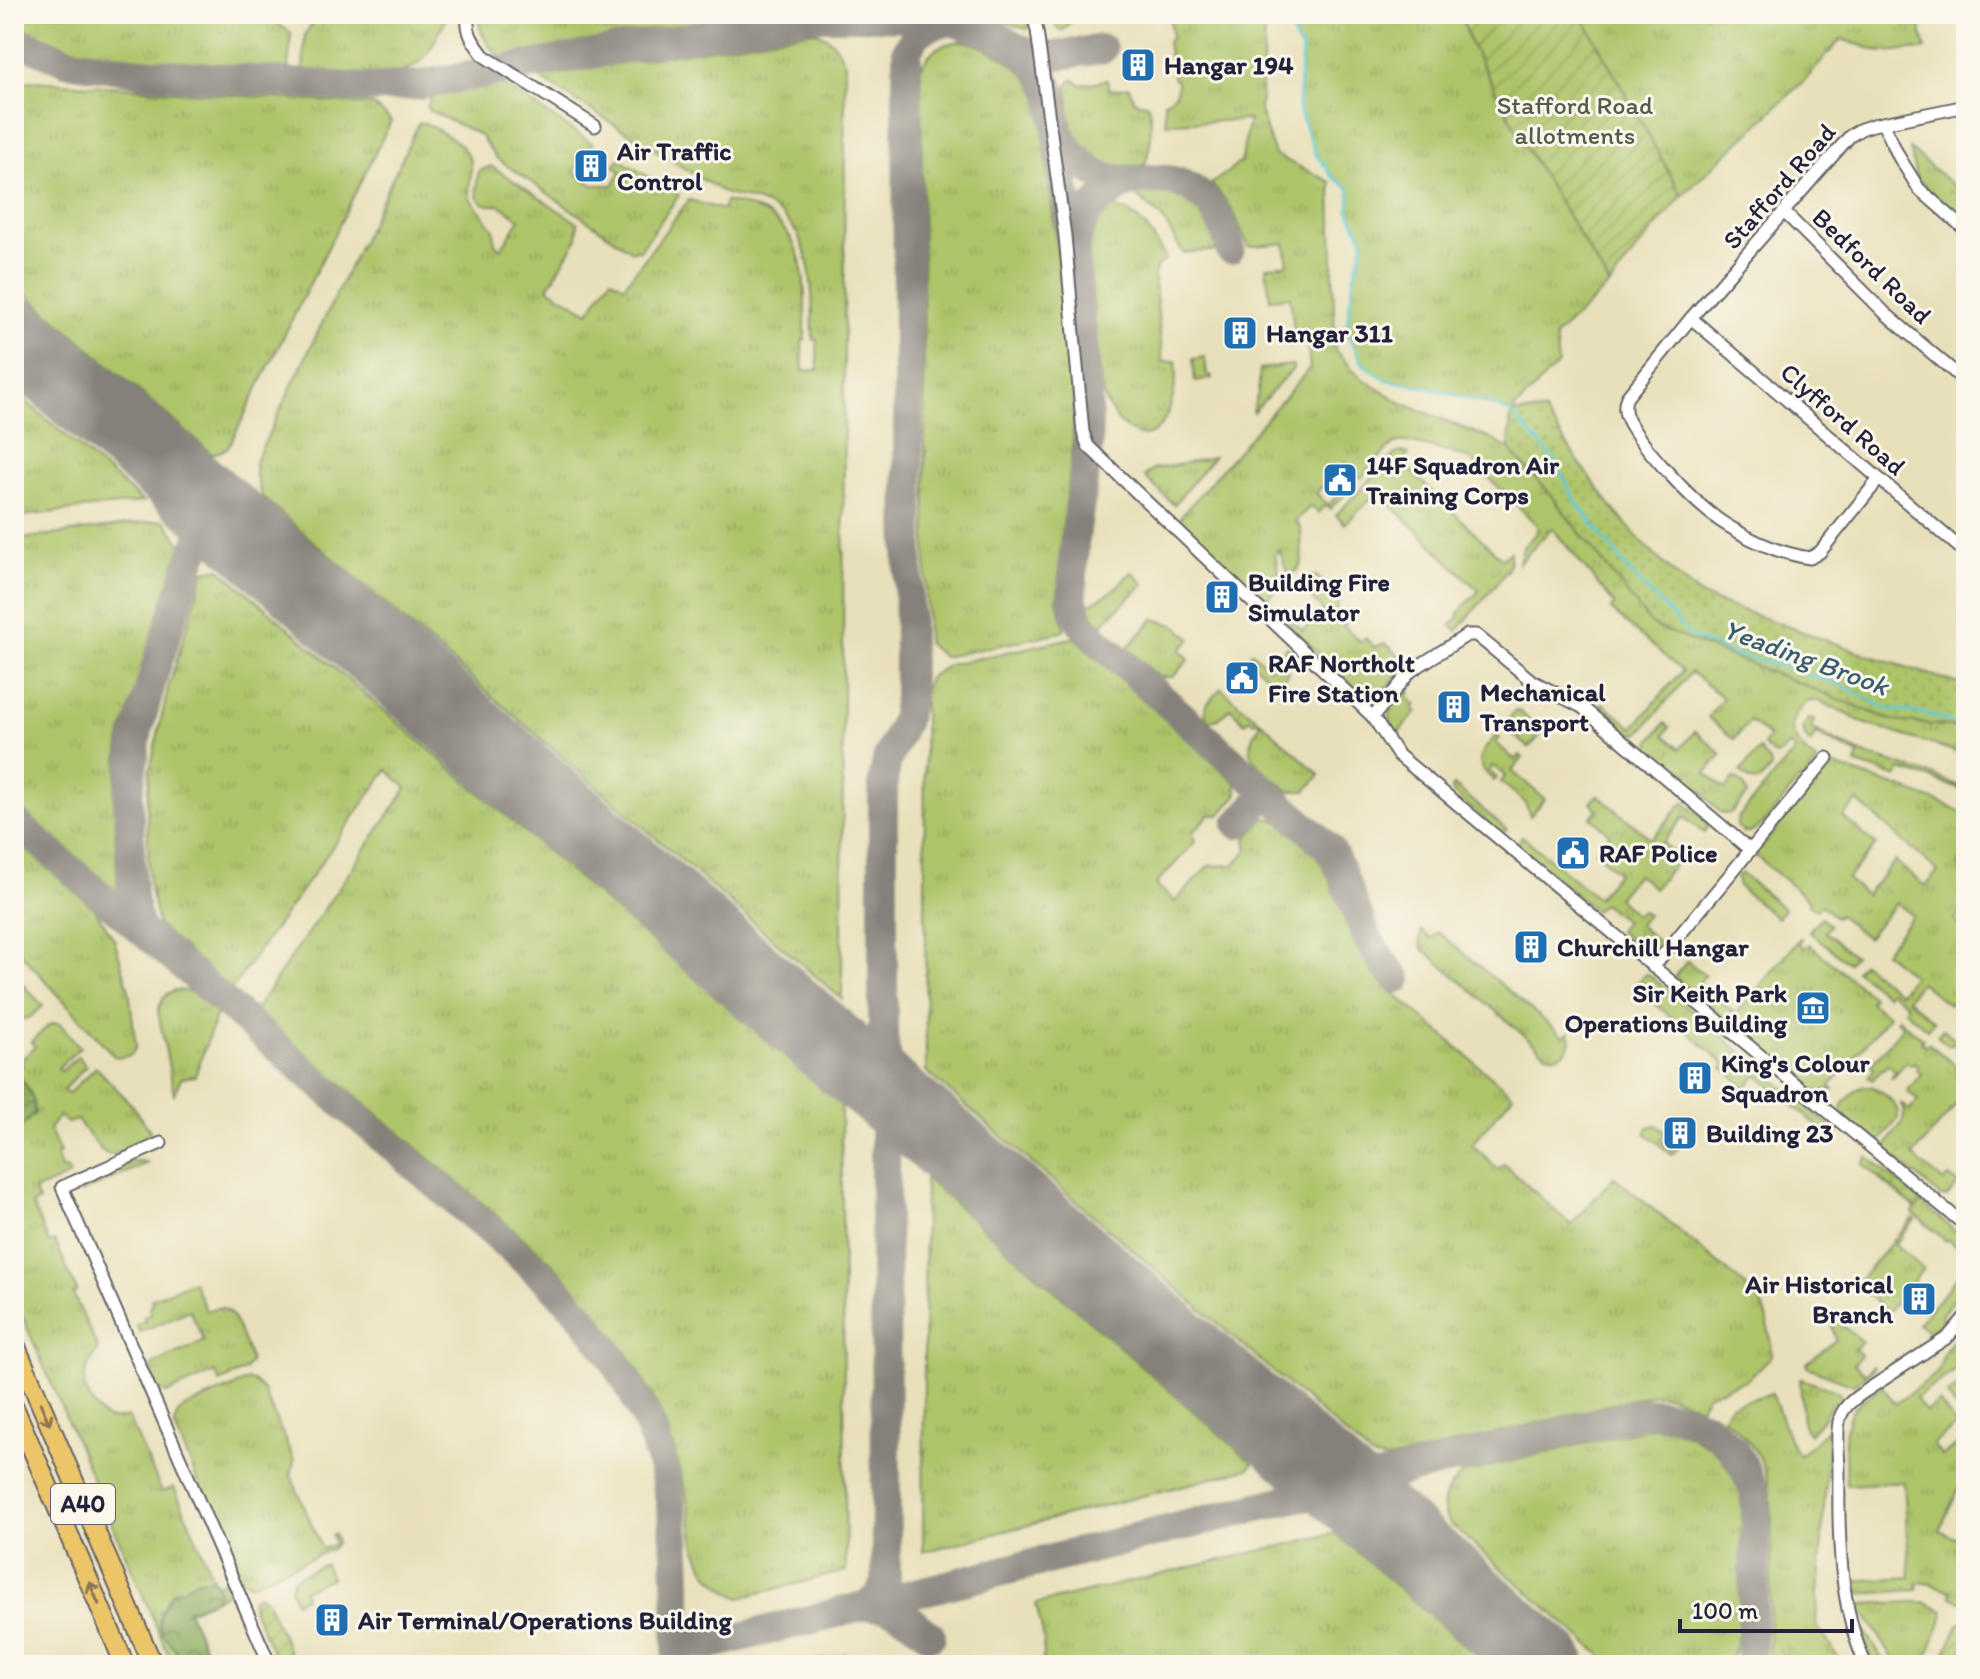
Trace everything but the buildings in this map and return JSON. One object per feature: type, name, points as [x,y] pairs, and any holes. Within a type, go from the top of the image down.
[{"type":"highway","name":"A40","points":[[14,1342],[153,1665]]},
{"type":"highway","name":"A40","points":[[14,1407],[125,1665]]},
{"type":"street","points":[[468,14],[467,27],[484,56],[595,126]]},
{"type":"street","points":[[1033,14],[1065,236],[1086,443],[1373,717],[1397,754],[1966,1226]]},
{"type":"street","name":"Stafford Road","points":[[1879,479],[1820,552],[1810,558],[1787,553],[1758,542],[1715,517],[1673,478],[1627,415],[1624,404],[1691,318],[1850,136],[1861,129],[1883,123],[1966,106]]},
{"type":"street","points":[[1883,123],[1919,189],[1966,230]]},
{"type":"street","name":"Bedford Road","points":[[1785,213],[1886,314],[1966,382]]},
{"type":"street","name":"Clyfford Road","points":[[1691,318],[1966,553]]},
{"type":"street","points":[[1373,717],[1411,671],[1461,637],[1470,633],[1476,635],[1532,681],[1582,707],[1750,850]]},
{"type":"street","points":[[1653,967],[1827,758]]},
{"type":"street","points":[[161,1143],[62,1187],[270,1665]]},
{"type":"street","points":[[1866,1665],[1849,1617],[1838,1526],[1839,1421],[1848,1404],[1948,1337],[1966,1316]]},
{"type":"green space","points":[[14,14],[271,14],[271,19],[291,33],[288,70],[96,56],[14,25]]},
{"type":"green space","points":[[315,14],[448,14],[428,53],[413,67],[383,76],[366,77],[303,72],[305,34],[314,22]]},
{"type":"green space","points":[[479,14],[748,14],[500,57],[484,38]]},
{"type":"green space","points":[[979,14],[1026,14],[1029,28],[1026,29]]},
{"type":"green space","points":[[1054,14],[1128,14],[1072,20],[1065,29],[1060,30],[1056,27]]},
{"type":"green space","points":[[1169,14],[1266,14],[1260,112],[1275,155],[1331,182],[1335,350],[1360,377],[1400,402],[1509,449],[1545,488],[1652,625],[1894,721],[1966,728],[1966,755],[1866,724],[1820,701],[1809,701],[1794,717],[1792,725],[1796,739],[1816,764],[1759,827],[1753,832],[1744,832],[1737,826],[1738,818],[1795,751],[1789,745],[1779,755],[1773,754],[1763,745],[1769,737],[1750,721],[1734,739],[1708,717],[1723,698],[1691,672],[1640,733],[1634,735],[1627,732],[1602,710],[1603,703],[1633,728],[1682,671],[1611,610],[1615,605],[1552,528],[1519,563],[1523,547],[1537,532],[1537,525],[1470,459],[1422,445],[1395,444],[1361,478],[1345,463],[1316,493],[1328,505],[1348,485],[1352,488],[1330,509],[1325,505],[1318,513],[1311,506],[1295,521],[1301,528],[1302,563],[1291,575],[1279,550],[1275,555],[1281,584],[1260,604],[1185,532],[1180,517],[1310,368],[1309,333],[1300,333],[1295,338],[1290,297],[1270,299],[1266,267],[1288,264],[1285,243],[1248,247],[1234,213],[1211,184],[1241,162],[1249,120],[1166,123],[1164,101],[1174,96],[1177,84],[1167,42],[1172,37]]},
{"type":"green space","points":[[1282,14],[1460,14],[1471,44],[1528,151],[1610,285],[1555,336],[1558,364],[1511,413],[1496,406],[1387,380],[1363,364],[1346,331],[1354,276],[1364,242],[1349,210],[1350,189],[1333,177],[1315,153],[1298,107],[1302,50]]},
{"type":"green space","name":"Stafford Road allotments","points":[[1460,14],[1581,14],[1682,196],[1610,285],[1528,151],[1471,44]]},
{"type":"green space","points":[[1581,14],[1917,14],[1926,49],[1881,52],[1841,39],[1809,76],[1682,196]]},
{"type":"green space","points":[[814,31],[834,43],[845,64],[842,999],[262,497],[255,462],[419,123],[425,123],[446,135],[465,151],[471,165],[469,197],[494,229],[495,244],[501,249],[520,219],[500,205],[480,201],[476,192],[479,171],[491,166],[578,223],[577,239],[548,288],[589,312],[611,278],[624,286],[689,200],[723,210],[725,201],[752,208],[773,219],[786,232],[801,264],[805,302],[803,371],[818,370],[809,268],[798,235],[787,221],[762,203],[726,194],[538,77]]},
{"type":"green space","points":[[963,41],[999,55],[1023,73],[1039,97],[1074,395],[1073,439],[1057,600],[1065,628],[1061,632],[943,657],[927,643],[921,69],[928,56],[938,48]]},
{"type":"green space","points":[[1073,79],[1081,85],[1107,80],[1109,90],[1129,87],[1133,99],[1148,104],[1151,134],[1145,164],[1124,168],[1114,166],[1103,162],[1085,148],[1070,119],[1067,86]]},
{"type":"green space","points":[[34,81],[374,105],[391,121],[229,446],[222,451],[212,454],[14,283],[14,83]]},
{"type":"green space","points":[[500,83],[592,143],[574,172],[593,185],[613,185],[621,171],[614,166],[619,159],[679,195],[640,250],[632,251],[496,158],[480,135],[428,110],[432,97]]},
{"type":"green space","points":[[1910,149],[1966,196],[1966,224],[1918,180]]},
{"type":"green space","points":[[1154,191],[1178,197],[1198,209],[1212,227],[1222,250],[1183,253],[1162,218],[1134,193]]},
{"type":"green space","points":[[1114,207],[1139,220],[1166,259],[1156,268],[1154,276],[1163,362],[1176,361],[1175,386],[1167,414],[1152,434],[1141,435],[1118,421],[1108,406],[1100,378],[1088,254],[1095,227]]},
{"type":"green space","points":[[1205,357],[1207,375],[1212,378],[1195,382],[1193,359]]},
{"type":"green space","points":[[1293,365],[1293,369],[1253,412],[1260,369]]},
{"type":"green space","points":[[14,391],[143,502],[14,517]]},
{"type":"green space","points":[[1545,412],[1597,488],[1636,536],[1704,597],[1966,686],[1966,728],[1894,721],[1652,625],[1545,488],[1509,449],[1511,413]]},
{"type":"green space","points":[[1395,454],[1409,454],[1402,462],[1502,559],[1510,552],[1507,571],[1457,631],[1451,625],[1479,591],[1378,492],[1345,524],[1336,515]]},
{"type":"green space","points":[[1213,457],[1174,505],[1145,476],[1153,469]]},
{"type":"green space","points":[[164,520],[184,547],[122,733],[115,833],[118,893],[14,804],[14,540]]},
{"type":"green space","points":[[219,568],[841,1105],[846,1571],[740,1598],[723,1588],[703,1565],[698,1552],[685,1490],[663,1419],[643,1378],[607,1325],[550,1261],[255,1010],[407,788],[387,770],[231,990],[158,925],[149,883],[147,805],[150,769],[168,689],[204,571]]},
{"type":"green space","points":[[1132,572],[1144,584],[1101,625],[1088,605],[1111,592]]},
{"type":"green space","points":[[1316,576],[1340,597],[1336,610],[1347,621],[1344,626],[1361,642],[1365,638],[1374,647],[1385,643],[1402,658],[1403,669],[1374,702],[1368,702],[1276,612],[1278,607],[1303,631],[1323,610],[1301,587],[1294,590],[1308,577]]},
{"type":"green space","points":[[1154,619],[1177,626],[1191,639],[1180,650],[1189,659],[1173,677],[1158,677],[1127,648]]},
{"type":"green space","points":[[1076,637],[1235,780],[1238,794],[1220,815],[1209,815],[1193,832],[1195,842],[1156,884],[1175,902],[1208,866],[1234,865],[1248,849],[1246,839],[1265,818],[1285,825],[1303,839],[1330,880],[1374,974],[1513,1095],[1472,1144],[1498,1169],[1504,1164],[1571,1225],[1614,1177],[1755,1294],[1766,1316],[1772,1356],[1748,1379],[1707,1395],[1700,1407],[1671,1396],[1653,1394],[1402,1457],[1387,1460],[1373,1458],[926,1071],[924,690],[928,678],[948,665]]},
{"type":"green space","points":[[1287,647],[1294,654],[1283,666],[1289,672],[1277,685],[1247,658],[1252,652],[1269,667]]},
{"type":"green space","points":[[1221,688],[1320,775],[1306,791],[1289,791],[1256,762],[1250,745],[1261,724],[1257,720],[1254,722],[1250,719],[1245,723],[1230,708],[1219,719],[1209,721],[1206,718],[1205,706]]},
{"type":"green space","points":[[1406,689],[1411,692],[1407,697],[1416,705],[1413,709],[1417,712],[1397,734],[1391,722],[1390,706]]},
{"type":"green space","points":[[1515,711],[1543,732],[1529,748],[1505,727]]},
{"type":"green space","points":[[1808,719],[1814,720],[1811,729],[1861,753],[1935,776],[1966,789],[1966,792],[1900,770],[1898,777],[1856,764],[1859,755],[1816,734],[1811,743],[1808,741],[1804,729]]},
{"type":"green space","points":[[1665,723],[1670,727],[1664,735],[1680,749],[1695,731],[1722,754],[1706,773],[1725,789],[1735,778],[1743,784],[1747,795],[1731,813],[1722,814],[1703,792],[1650,751],[1651,740]]},
{"type":"green space","points":[[1496,736],[1500,738],[1496,743],[1515,760],[1520,755],[1523,758],[1512,771],[1545,799],[1530,816],[1525,802],[1501,782],[1505,776],[1493,766],[1489,771],[1497,778],[1494,781],[1480,763],[1485,748]]},
{"type":"green space","points":[[1759,750],[1770,762],[1771,768],[1759,782],[1751,781],[1740,772]]},
{"type":"green space","points":[[1829,766],[1901,788],[1966,814],[1966,854],[1957,865],[1966,873],[1966,907],[1955,921],[1966,931],[1966,984],[1949,1005],[1920,982],[1907,999],[1934,1021],[1927,1029],[1904,1009],[1907,1005],[1890,991],[1886,995],[1856,970],[1862,963],[1899,993],[1913,976],[1884,952],[1913,916],[1896,903],[1867,938],[1821,905],[1816,910],[1809,904],[1810,901],[1755,855]],"holes":[[[1857,801],[1938,871],[1925,886],[1895,861],[1866,895],[1847,879],[1876,845],[1843,817]]]},
{"type":"green space","points":[[1454,785],[1507,830],[1498,831],[1453,793]]},
{"type":"green space","points":[[1598,795],[1651,839],[1684,802],[1709,824],[1704,833],[1684,817],[1662,843],[1680,858],[1654,888],[1637,874],[1617,898],[1636,915],[1641,910],[1647,915],[1639,925],[1662,945],[1655,953],[1643,952],[1618,930],[1625,921],[1603,903],[1595,911],[1519,847],[1522,836],[1597,898],[1618,872],[1595,852],[1610,834],[1591,818],[1598,810],[1591,803]]},
{"type":"green space","points":[[14,838],[94,908],[114,939],[129,990],[136,1047],[131,1055],[114,1056],[14,946]]},
{"type":"green space","points":[[1741,873],[1784,909],[1777,918],[1739,887],[1737,877]]},
{"type":"green space","points":[[1821,917],[1830,925],[1825,932],[1854,956],[1848,963],[1809,931]]},
{"type":"green space","points":[[1421,930],[1431,939],[1438,932],[1564,1037],[1569,1032],[1571,1041],[1565,1052],[1546,1054],[1423,949]]},
{"type":"green space","points":[[1800,938],[1799,943],[1805,948],[1809,944],[1873,997],[1870,1002],[1889,1016],[1830,1086],[1834,1090],[1813,1091],[1674,977],[1687,961],[1705,975],[1699,983],[1736,1014]]},
{"type":"green space","points":[[1648,974],[1837,1132],[1832,1138],[1757,1075],[1746,1087],[1723,1068],[1725,1064],[1639,993],[1645,985],[1642,982],[1638,986],[1636,984]]},
{"type":"green space","points":[[14,975],[43,1006],[29,1018],[14,1020]]},
{"type":"green space","points":[[175,990],[194,992],[217,1013],[195,1076],[181,1078],[174,1094],[158,1011],[164,998]]},
{"type":"green space","points":[[1898,1018],[1923,1039],[1921,1042],[1926,1046],[1928,1043],[1960,1069],[1956,1074],[1966,1082],[1966,1093],[1913,1156],[1944,1182],[1949,1177],[1959,1184],[1947,1197],[1941,1197],[1886,1148],[1904,1117],[1901,1104],[1910,1110],[1918,1100],[1907,1091],[1921,1074],[1914,1062],[1911,1065],[1906,1062],[1892,1078],[1896,1071],[1888,1064],[1872,1080],[1868,1077],[1874,1069],[1871,1065],[1903,1026],[1896,1020]]},
{"type":"green space","points":[[55,1023],[60,1024],[80,1047],[58,1068],[62,1071],[78,1056],[86,1066],[63,1090],[68,1094],[96,1067],[129,1102],[151,1135],[147,1140],[113,1155],[107,1154],[77,1120],[67,1123],[59,1116],[49,1129],[60,1153],[56,1155],[62,1170],[67,1169],[70,1175],[34,1191],[39,1201],[32,1204],[49,1243],[55,1241],[77,1291],[73,1294],[98,1349],[84,1378],[89,1399],[105,1418],[128,1417],[162,1492],[174,1487],[216,1584],[228,1579],[233,1591],[188,1611],[212,1665],[173,1665],[14,1297],[14,1074],[22,1066],[19,1062],[35,1047],[31,1042]]},
{"type":"green space","points":[[1943,1029],[1966,1048],[1966,1061],[1956,1052],[1959,1048],[1953,1043],[1949,1046],[1937,1036]]},
{"type":"green space","points":[[18,1076],[30,1093],[35,1113],[14,1141],[14,1079]]},
{"type":"green space","points":[[1871,1086],[1893,1103],[1898,1113],[1898,1118],[1881,1140],[1872,1141],[1842,1113],[1844,1103],[1856,1090]]},
{"type":"green space","points":[[1657,1125],[1666,1133],[1661,1140],[1671,1149],[1677,1142],[1680,1145],[1672,1155],[1646,1133],[1648,1127]]},
{"type":"green space","points":[[1868,1157],[1966,1240],[1966,1254],[1913,1213],[1916,1209],[1863,1164]]},
{"type":"green space","points":[[1868,1157],[1922,1202],[1916,1209],[1863,1164]]},
{"type":"green space","points":[[133,1161],[147,1163],[81,1193],[87,1181]]},
{"type":"green space","points":[[925,1178],[1253,1463],[1248,1469],[923,1552]]},
{"type":"green space","points":[[1913,1218],[1915,1220],[1895,1244],[1923,1269],[1888,1312],[1856,1284]]},
{"type":"green space","points":[[1966,1266],[1966,1295],[1955,1298],[1942,1314],[1941,1326],[1928,1333],[1918,1324]]},
{"type":"green space","points":[[193,1281],[206,1311],[220,1308],[229,1312],[251,1361],[245,1370],[220,1382],[215,1372],[168,1393],[163,1392],[152,1378],[153,1364],[204,1341],[190,1310],[140,1332],[136,1325],[145,1321],[144,1316],[151,1313],[151,1299]]},
{"type":"green space","points":[[1828,1313],[1862,1342],[1855,1349],[1861,1355],[1854,1364],[1865,1374],[1874,1368],[1854,1385],[1807,1367],[1807,1363],[1836,1340]]},
{"type":"green space","points":[[1954,1340],[1966,1357],[1966,1373],[1961,1366],[1916,1398],[1926,1412],[1939,1402],[1957,1426],[1933,1444],[1942,1456],[1966,1439],[1966,1474],[1939,1530],[1961,1540],[1966,1530],[1966,1604],[1950,1595],[1951,1591],[1918,1582],[1917,1590],[1860,1594],[1853,1588],[1852,1581],[1910,1577],[1904,1482],[1846,1485],[1845,1444],[1850,1414],[1882,1386],[1895,1404],[1936,1374],[1944,1352]]},
{"type":"green space","points":[[1800,1379],[1837,1391],[1841,1396],[1840,1402],[1831,1405],[1809,1434],[1803,1426]]},
{"type":"green space","points":[[248,1380],[263,1390],[294,1460],[291,1476],[322,1549],[335,1544],[331,1535],[334,1534],[337,1542],[332,1549],[253,1583],[240,1578],[175,1428],[178,1414],[184,1408]]},
{"type":"green space","points":[[1966,1381],[1966,1401],[1956,1408],[1947,1395]]},
{"type":"green space","points":[[1772,1393],[1789,1439],[1799,1456],[1827,1430],[1829,1435],[1816,1624],[1843,1665],[1769,1665],[1772,1522],[1768,1484],[1754,1449],[1722,1417],[1731,1405]]},
{"type":"green space","points":[[1662,1425],[1716,1450],[1743,1498],[1738,1635],[1734,1653],[1726,1665],[1612,1665],[1450,1524],[1444,1510],[1448,1490],[1463,1473]]},
{"type":"green space","points":[[1335,1533],[1487,1665],[1042,1665],[1044,1639],[1036,1604]]},
{"type":"green space","points":[[325,1564],[331,1578],[303,1590],[305,1597],[295,1602],[290,1587],[294,1578]]},
{"type":"green space","points":[[211,1578],[218,1587],[218,1594],[188,1611],[212,1665],[180,1664],[175,1658],[176,1649],[160,1628],[161,1611],[174,1591],[195,1581]]},
{"type":"green space","points":[[259,1595],[266,1599],[295,1665],[278,1665],[252,1607],[252,1599]]},
{"type":"green space","points":[[1924,1602],[1943,1611],[1929,1653],[1933,1665],[1897,1665],[1867,1617],[1860,1612],[1861,1604]]},
{"type":"green space","points":[[1962,1622],[1966,1622],[1965,1644],[1961,1654],[1953,1661],[1946,1652]]},
{"type":"green space","points":[[1863,1627],[1886,1665],[1873,1665],[1860,1629]]},
{"type":"green space","points":[[846,1654],[846,1665],[802,1665]]},
{"type":"waterway","name":"Yeading Brook","points":[[1282,14],[1302,50],[1298,107],[1315,153],[1333,177],[1350,189],[1349,210],[1364,242],[1354,276],[1346,331],[1363,364],[1387,380],[1496,406],[1511,413],[1553,458],[1577,503],[1629,571],[1691,636],[1734,655],[1839,684],[1888,709],[1928,714],[1966,725]]},
{"type":"taxiway","points":[[14,39],[66,61],[139,72],[365,88],[419,85],[805,16],[914,17],[950,21],[990,32],[1015,47],[1037,67],[1052,94],[1075,258],[1087,385],[1088,446],[1074,545],[1072,595],[1075,610],[1082,624],[1096,639],[1329,848],[1370,942],[1397,979]]},
{"type":"taxiway","points":[[938,1137],[907,1104],[894,1080],[885,1052],[883,781],[887,760],[905,720],[909,698],[907,51],[923,30],[948,22]]},
{"type":"taxiway","points":[[1017,48],[1045,57],[1102,49]]},
{"type":"taxiway","points":[[1060,134],[1080,162],[1101,175],[1124,180],[1167,180],[1190,188],[1216,214],[1230,249]]},
{"type":"taxiway","points":[[1076,246],[1082,223],[1095,205],[1134,180]]},
{"type":"taxiway","points":[[139,929],[132,899],[128,795],[137,734],[154,673],[199,541],[212,532],[223,530],[233,530],[248,537]]},
{"type":"taxiway","points":[[1238,824],[1268,791]]},
{"type":"taxiway","points":[[14,821],[531,1266],[591,1328],[638,1402],[667,1483],[676,1550],[677,1665]]},
{"type":"taxiway","points":[[854,1067],[875,1089],[884,1118]]},
{"type":"taxiway","points":[[863,1606],[875,1600],[886,1582],[885,1133],[889,1125],[903,1118],[923,1124]]},
{"type":"taxiway","points":[[1322,1471],[1341,1481],[1357,1483],[1646,1412],[1676,1415],[1708,1426],[1734,1450],[1754,1491],[1751,1665]]},
{"type":"taxiway","points":[[1279,1434],[1299,1457],[1302,1466],[1300,1483],[1286,1500]]},
{"type":"taxiway","points":[[677,1641],[709,1645],[1302,1496],[1344,1501],[1376,1519],[1399,1537]]},
{"type":"taxiway","points":[[871,1606],[897,1612],[931,1636]]},
{"type":"runway","points":[[14,335],[854,1067],[1547,1665]]},
{"type":"place","name":"Hangar 194","points":[[1138,65]]},
{"type":"place","name":"Air Traffic Control","points":[[591,166]]},
{"type":"place","name":"Hangar 311","points":[[1240,333]]},
{"type":"place","name":"14F Squadron Air Training Corps","points":[[1340,480]]},
{"type":"place","name":"Building Fire Simulator","points":[[1222,597]]},
{"type":"place","name":"RAF Northolt Fire Station","points":[[1242,678]]},
{"type":"place","name":"Mechanical Transport","points":[[1454,707]]},
{"type":"place","name":"RAF Police","points":[[1573,853]]},
{"type":"place","name":"Churchill Hangar","points":[[1531,947]]},
{"type":"place","name":"Sir Keith Park Operations Building","points":[[1813,1008]]},
{"type":"place","name":"King's Colour Squadron","points":[[1695,1078]]},
{"type":"place","name":"Building 23","points":[[1680,1133]]},
{"type":"place","name":"Air Historical Branch","points":[[1919,1299]]},
{"type":"place","name":"Air Terminal/Operations Building","points":[[332,1620]]}]
